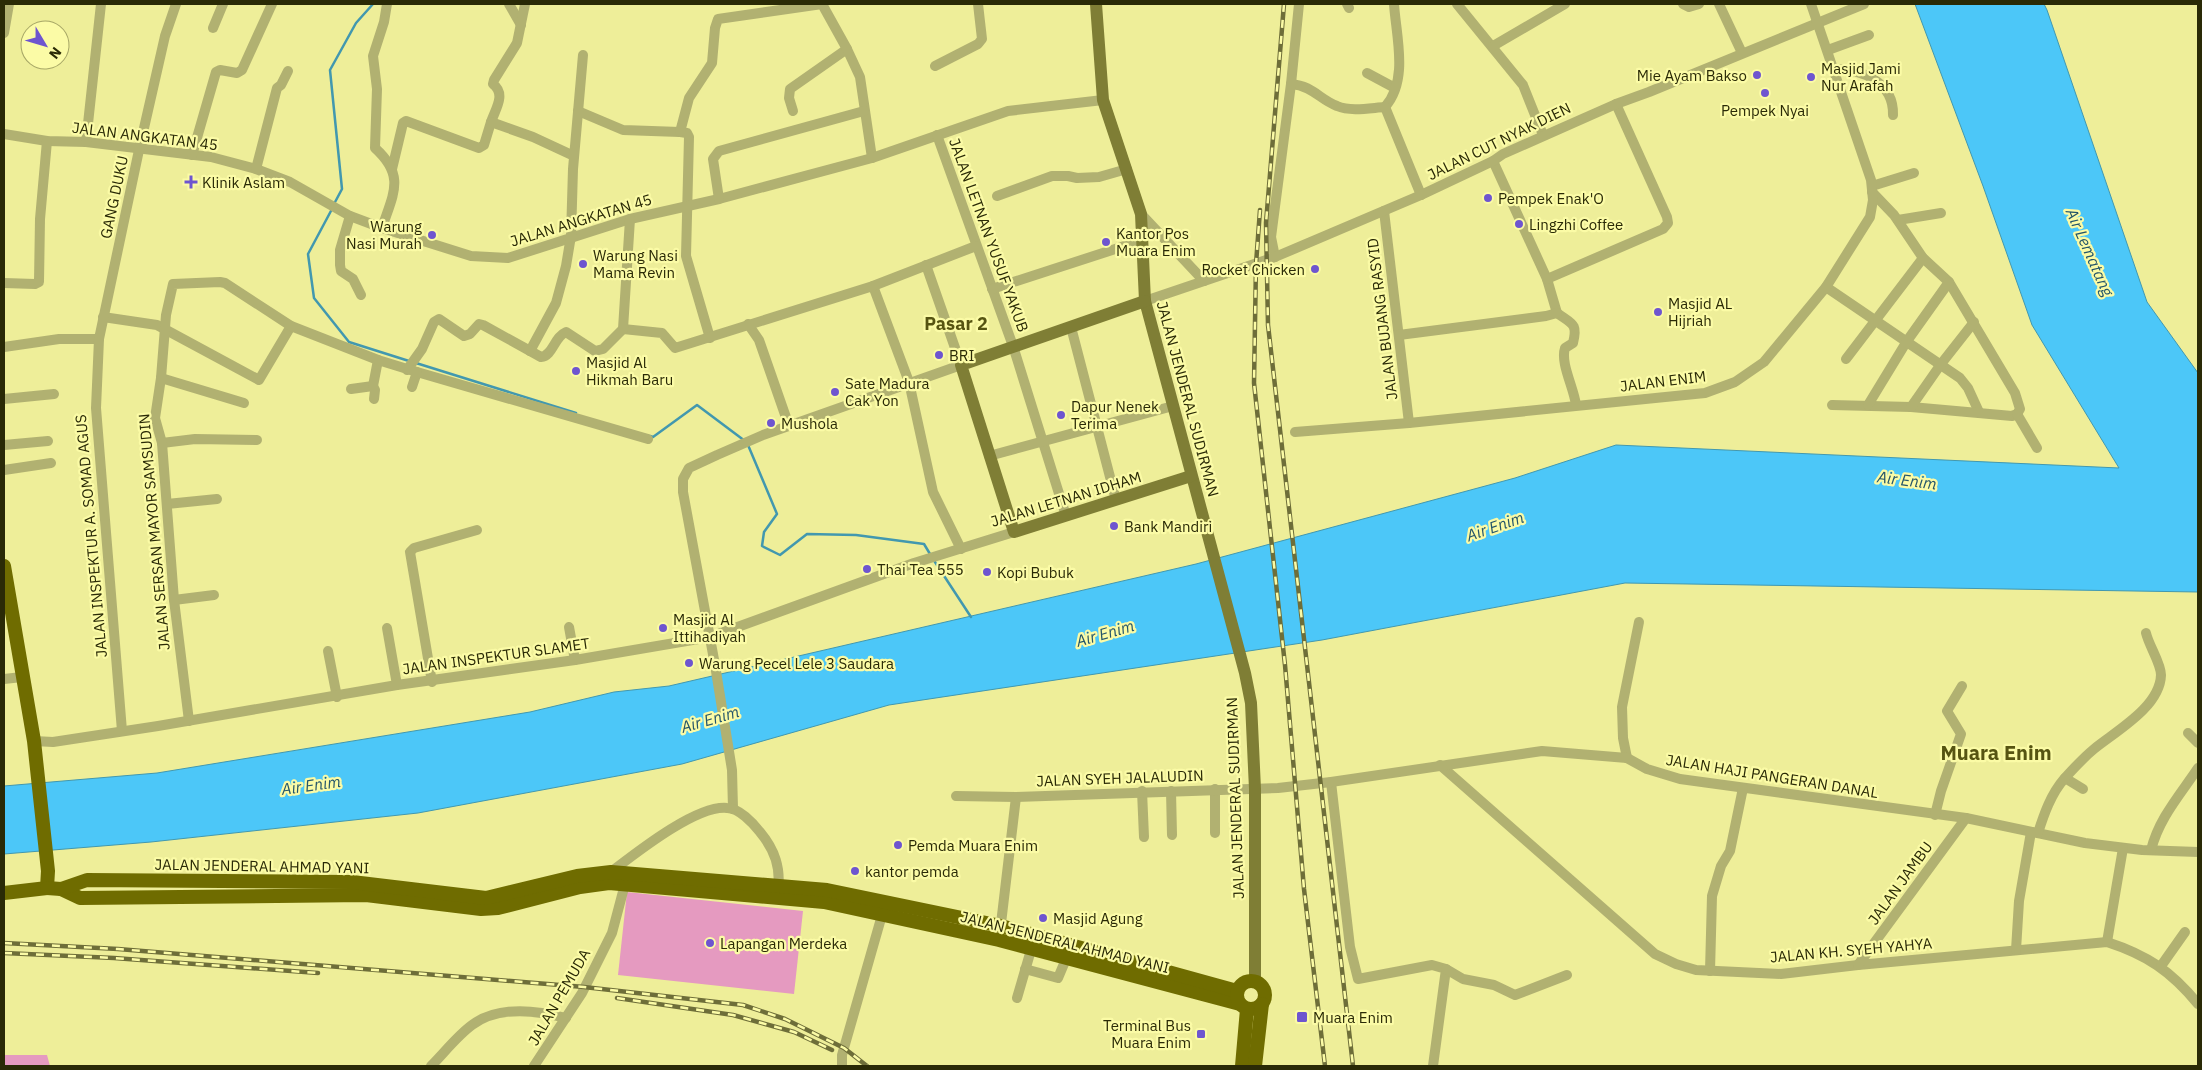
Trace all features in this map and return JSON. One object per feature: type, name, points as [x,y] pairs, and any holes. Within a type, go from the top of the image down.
[{"type":"highway","points":[[4,566],[8,628],[22,677],[34,742],[48,870],[54,889],[80,898],[366,895],[490,909],[580,887],[610,877],[778,892]]},
{"type":"highway","name":"JALAN JENDERAL AHMAD YANI","points":[[4,893],[54,889],[87,880],[352,882],[486,898],[577,876],[610,877]]},
{"type":"highway","points":[[610,877],[625,884],[778,892],[827,890],[884,909]]},
{"type":"highway","name":"JALAN JENDERAL AHMAD YANI","points":[[884,909],[1001,926],[1242,1001]]},
{"type":"highway","name":"JALAN JENDERAL AHMAD YANI","points":[[884,909],[1066,959],[1242,1001]]},
{"type":"highway","points":[[1242,1066],[1241,985],[1248,981],[1255,981],[1264,991],[1255,1066]]},
{"type":"highway","points":[[1242,1001],[1255,1008],[1262,1004]]},
{"type":"main road","name":"JALAN JENDERAL SUDIRMAN","points":[[1096,4],[1103,100],[1141,214],[1145,301],[1245,673],[1251,703],[1255,789],[1255,981]]},
{"type":"main road","points":[[1014,532],[961,365],[1145,301]]},
{"type":"main road","name":"JALAN LETNAN IDHAM","points":[[1014,532],[1191,476]]},
{"type":"street","points":[[4,33],[8,4]]},
{"type":"street","name":"GANG DUKU","points":[[99,339],[165,36],[176,4]]},
{"type":"street","points":[[213,28],[223,4]]},
{"type":"street","points":[[192,155],[216,72],[220,70],[237,73],[242,70],[272,4]]},
{"type":"street","points":[[382,228],[396,185],[392,169],[387,160],[374,146],[377,89],[373,56],[384,22],[387,4]]},
{"type":"street","points":[[509,4],[521,25]]},
{"type":"street","points":[[392,169],[403,123],[406,121],[479,148],[484,145],[500,96],[500,91],[493,84],[494,80],[517,42],[525,4]]},
{"type":"street","points":[[680,132],[689,98],[712,63],[715,28],[718,19],[822,4],[860,77],[872,158]]},
{"type":"street","points":[[934,66],[978,44],[982,39],[978,4]]},
{"type":"street","points":[[1275,257],[1271,237],[1291,84],[1299,4]]},
{"type":"street","points":[[1291,84],[1307,87],[1341,107],[1385,106],[1392,99],[1399,66],[1394,4]]},
{"type":"street","points":[[1457,4],[1493,46],[1523,86],[1543,135]]},
{"type":"street","points":[[1493,46],[1565,4]]},
{"type":"street","points":[[1683,4],[1690,7],[1699,4]]},
{"type":"street","points":[[1719,4],[1742,54]]},
{"type":"street","name":"JALAN ENIM","points":[[1295,432],[1409,423],[1705,393],[1735,382],[1764,362],[1826,287],[1870,217],[1873,200],[1872,189],[1828,50],[1811,4]]},
{"type":"street","name":"JALAN CUT NYAK DIEN","points":[[1145,301],[1275,257],[1421,196],[1543,135],[1864,4]]},
{"type":"street","points":[[86,142],[101,6]]},
{"type":"street","points":[[1828,50],[1869,35]]},
{"type":"street","points":[[793,111],[789,98],[790,89],[847,49]]},
{"type":"street","points":[[530,351],[556,304],[566,266],[571,236],[574,156],[583,55]]},
{"type":"street","points":[[1834,69],[1853,70],[1879,83],[1890,96],[1893,115]]},
{"type":"street","points":[[256,169],[277,88],[281,86],[288,71]]},
{"type":"street","points":[[1367,73],[1395,88]]},
{"type":"street","name":"JALAN ANGKATAN 45","points":[[4,134],[48,141],[86,142],[139,150],[211,157],[256,169],[290,182],[350,216],[382,228],[434,245],[484,258],[508,258],[630,218],[719,199],[872,158],[1008,111],[1103,100]]},
{"type":"street","points":[[1547,279],[1663,229],[1668,223],[1616,104]]},
{"type":"street","points":[[1385,106],[1421,196]]},
{"type":"street","points":[[578,111],[623,130],[687,133],[690,142],[686,206],[686,256],[710,338]]},
{"type":"street","points":[[719,199],[713,158],[719,151],[864,111]]},
{"type":"street","points":[[491,122],[533,137],[574,156]]},
{"type":"street","name":"JALAN LETNAN YUSUF YAKUB","points":[[937,135],[1013,346],[1041,441],[1066,516]]},
{"type":"street","points":[[4,284],[35,284],[39,282],[40,219],[48,141]]},
{"type":"street","points":[[1492,160],[1547,279],[1558,313],[1575,326],[1573,343],[1565,348],[1564,358],[1574,390],[1576,405]]},
{"type":"street","points":[[997,196],[1052,176],[1099,177],[1127,170]]},
{"type":"street","points":[[1832,405],[1911,407],[2012,416],[2017,414],[2020,408],[2015,393],[1949,282],[1923,258],[1898,220],[1872,189],[1914,173]]},
{"type":"street","name":"JALAN BUJANG RASYID","points":[[1384,211],[1409,423]]},
{"type":"street","points":[[1898,220],[1941,213]]},
{"type":"street","points":[[1141,214],[1204,281]]},
{"type":"street","points":[[350,216],[340,250],[340,265],[341,271],[353,279],[362,295]]},
{"type":"street","points":[[412,387],[411,369],[434,322],[439,319],[464,336],[470,334],[479,324],[483,325],[544,357],[558,338],[566,332],[595,351],[603,349],[623,329],[630,218]]},
{"type":"street","points":[[992,289],[1143,240]]},
{"type":"street","points":[[623,329],[662,333],[675,348],[873,286],[976,246]]},
{"type":"street","points":[[1846,358],[1923,258]]},
{"type":"street","points":[[733,810],[732,770],[716,665],[683,492],[683,479],[689,468],[731,448],[909,382],[961,365],[926,265]]},
{"type":"street","points":[[1868,405],[1907,341],[1949,282]]},
{"type":"street","name":"JALAN SERSAN MAYOR SAMSUDIN","points":[[189,721],[174,600],[162,443],[155,418],[161,378],[164,329],[171,290],[173,284],[177,283],[225,283],[291,326]]},
{"type":"street","points":[[873,286],[909,382],[933,492],[956,550]]},
{"type":"street","points":[[1826,287],[1960,378],[1968,388],[1979,412]]},
{"type":"street","points":[[1399,335],[1558,313]]},
{"type":"street","points":[[103,317],[158,325],[259,380],[291,326],[378,360],[648,439]]},
{"type":"street","points":[[1911,407],[1941,364],[1974,322]]},
{"type":"street","points":[[748,324],[759,340],[789,426]]},
{"type":"street","points":[[1071,327],[1116,500]]},
{"type":"street","points":[[4,347],[59,339],[99,339]]},
{"type":"street","name":"JALAN INSPEKTUR A. SOMAD AGUS","points":[[99,339],[96,408],[122,731]]},
{"type":"street","points":[[374,399],[375,390],[373,386],[378,360]]},
{"type":"street","points":[[161,378],[244,403]]},
{"type":"street","points":[[351,389],[373,386]]},
{"type":"street","points":[[4,399],[54,394]]},
{"type":"street","points":[[989,456],[1173,406]]},
{"type":"street","points":[[2017,414],[2036,448]]},
{"type":"street","points":[[162,443],[195,439],[257,440]]},
{"type":"street","points":[[4,445],[48,441]]},
{"type":"street","points":[[4,470],[51,463]]},
{"type":"street","points":[[167,504],[217,499]]},
{"type":"street","points":[[432,682],[410,552],[414,548],[477,530]]},
{"type":"street","name":"JALAN LETNAN IDHAM","points":[[956,550],[1014,532]]},
{"type":"street","name":"JALAN INSPEKTUR SLAMET","points":[[34,742],[53,742],[397,686],[710,638],[914,563],[956,550]]},
{"type":"street","points":[[174,600],[214,595]]},
{"type":"street","points":[[1627,758],[1623,738],[1622,707],[1640,622]]},
{"type":"street","points":[[569,627],[575,660]]},
{"type":"street","points":[[387,628],[397,686]]},
{"type":"street","points":[[2016,950],[2019,901],[2035,833],[2047,806],[2065,778],[2092,750],[2140,712],[2158,691],[2161,674],[2146,633]]},
{"type":"street","points":[[328,651],[337,697]]},
{"type":"street","points":[[4,679],[22,677]]},
{"type":"street","points":[[1935,815],[1941,791],[1961,734],[1947,711],[1962,686]]},
{"type":"street","points":[[2188,733],[2198,743]]},
{"type":"street","name":"JALAN HAJI PANGERAN DANAL","points":[[1255,789],[1331,782],[1542,751],[1627,758],[1665,776],[1966,818],[2085,843],[2123,848],[2198,852]]},
{"type":"street","name":"JALAN KH. SYEH YAHYA","points":[[1440,765],[1655,954],[1676,964],[1696,970],[1781,974],[2107,942],[2131,950],[2161,966],[2184,986],[2198,1004]]},
{"type":"street","points":[[2151,850],[2155,834],[2164,816],[2198,768]]},
{"type":"street","points":[[2065,778],[2083,789]]},
{"type":"street","points":[[1331,782],[1347,920],[1358,979],[1432,965],[1446,969],[1463,979],[1494,985],[1514,995],[1518,995],[1567,975]]},
{"type":"street","points":[[1710,971],[1712,896],[1721,866],[1730,852],[1743,788]]},
{"type":"street","points":[[1215,789],[1216,833]]},
{"type":"street","name":"JALAN SYEH JALALUDIN","points":[[956,796],[1016,797],[1142,791],[1255,789]]},
{"type":"street","points":[[1142,791],[1144,837]]},
{"type":"street","points":[[1171,791],[1172,835]]},
{"type":"street","name":"JALAN SYEH JALALUDIN","points":[[999,940],[1016,797]]},
{"type":"street","points":[[610,877],[670,830],[715,809],[728,808],[749,819],[770,844],[779,864],[778,892]]},
{"type":"street","name":"JALAN JAMBU","points":[[1858,965],[1966,818]]},
{"type":"street","points":[[2107,942],[2123,848]]},
{"type":"street","name":"JALAN PEMUDA","points":[[534,1066],[582,993],[612,933],[625,884]]},
{"type":"street","points":[[842,1066],[842,1055],[884,909]]},
{"type":"street","points":[[2161,966],[2184,932]]},
{"type":"street","points":[[1017,998],[1031,950]]},
{"type":"street","points":[[1025,969],[1058,978],[1066,959]]},
{"type":"street","points":[[1433,1066],[1446,969]]},
{"type":"street","points":[[431,1066],[474,1024],[493,1016],[507,1012],[541,1012],[566,1018]]},
{"type":"shaded area","name":"Lapangan Merdeka","points":[[627,892],[803,911],[794,994],[618,975]]},
{"type":"shaded area","points":[[4,1055],[47,1055],[50,1066],[4,1066]]},
{"type":"water","points":[[1915,4],[2044,4],[2047,10],[2147,302],[2198,373],[2198,592],[1625,583],[1322,640],[889,705],[682,764],[418,813],[151,842],[4,854],[4,786],[157,773],[530,712],[614,692],[669,686],[1196,564],[1515,478],[1616,445],[2119,468],[2032,325],[1983,186]]},
{"type":"waterway","points":[[334,204],[342,189],[330,70],[356,23],[373,4]]},
{"type":"waterway","points":[[332,209],[308,254],[314,298],[349,342],[409,361]]},
{"type":"waterway","points":[[416,363],[576,413]]},
{"type":"waterway","points":[[650,436],[653,437],[697,405],[745,441]]},
{"type":"waterway","points":[[748,445],[777,514],[764,532],[762,546],[780,555],[807,534],[856,535],[924,544],[930,554]]},
{"type":"waterway","points":[[933,559],[971,617]]},
{"type":"railway","points":[[1284,4],[1266,223],[1268,325],[1353,1066]]},
{"type":"railway","points":[[1260,210],[1256,264],[1254,383],[1285,665],[1304,889],[1325,1066]]},
{"type":"railway","points":[[4,943],[118,949],[584,987],[743,1005],[785,1019],[844,1048],[867,1066]]},
{"type":"railway","points":[[4,953],[114,958],[318,973]]},
{"type":"railway","points":[[617,998],[733,1015],[794,1032],[832,1050]]},
{"type":"place","name":"Mie Ayam Bakso","points":[[1757,75]]},
{"type":"place","name":"Masjid Jami Nur Arafah","points":[[1811,77]]},
{"type":"place","name":"Pempek Nyai","points":[[1765,93]]},
{"type":"place","name":"Klinik Aslam","points":[[191,182]]},
{"type":"place","name":"Pempek Enak'O","points":[[1488,198]]},
{"type":"place","name":"Lingzhi Coffee","points":[[1519,224]]},
{"type":"place","name":"Warung Nasi Murah","points":[[432,235]]},
{"type":"place","name":"Kantor Pos Muara Enim","points":[[1106,242]]},
{"type":"place","name":"Warung Nasi Mama Revin","points":[[583,264]]},
{"type":"place","name":"Rocket Chicken","points":[[1315,269]]},
{"type":"place","name":"Masjid AL Hijriah","points":[[1658,312]]},
{"type":"place","name":"BRI","points":[[939,355]]},
{"type":"place","name":"Masjid Al Hikmah Baru","points":[[576,371]]},
{"type":"place","name":"Sate Madura Cak Yon","points":[[835,392]]},
{"type":"place","name":"Dapur Nenek Terima","points":[[1061,415]]},
{"type":"place","name":"Mushola","points":[[771,423]]},
{"type":"place","name":"Bank Mandiri","points":[[1114,526]]},
{"type":"place","name":"Thai Tea 555","points":[[867,569]]},
{"type":"place","name":"Kopi Bubuk","points":[[987,572]]},
{"type":"place","name":"Masjid Al Ittihadiyah","points":[[663,628]]},
{"type":"place","name":"Warung Pecel Lele 3 Saudara","points":[[689,663]]},
{"type":"place","name":"Pemda Muara Enim","points":[[898,845]]},
{"type":"place","name":"kantor pemda","points":[[855,871]]},
{"type":"place","name":"Masjid Agung","points":[[1043,918]]},
{"type":"place","name":"Lapangan Merdeka","points":[[710,943]]},
{"type":"place","name":"Muara Enim","points":[[1302,1017]]},
{"type":"place","name":"Terminal Bus Muara Enim","points":[[1201,1034]]},
{"type":"district","name":"Pasar 2","points":[[956,323]]},
{"type":"district","name":"Muara Enim","points":[[1996,752]]},
{"type":"water label","name":"Air Lematang","points":[[2090,252]]},
{"type":"water label","name":"Air Enim","points":[[1907,480]]},
{"type":"water label","name":"Air Enim","points":[[1495,526]]},
{"type":"water label","name":"Air Enim","points":[[1105,633]]},
{"type":"water label","name":"Air Enim","points":[[710,719]]},
{"type":"water label","name":"Air Enim","points":[[311,785]]}]
